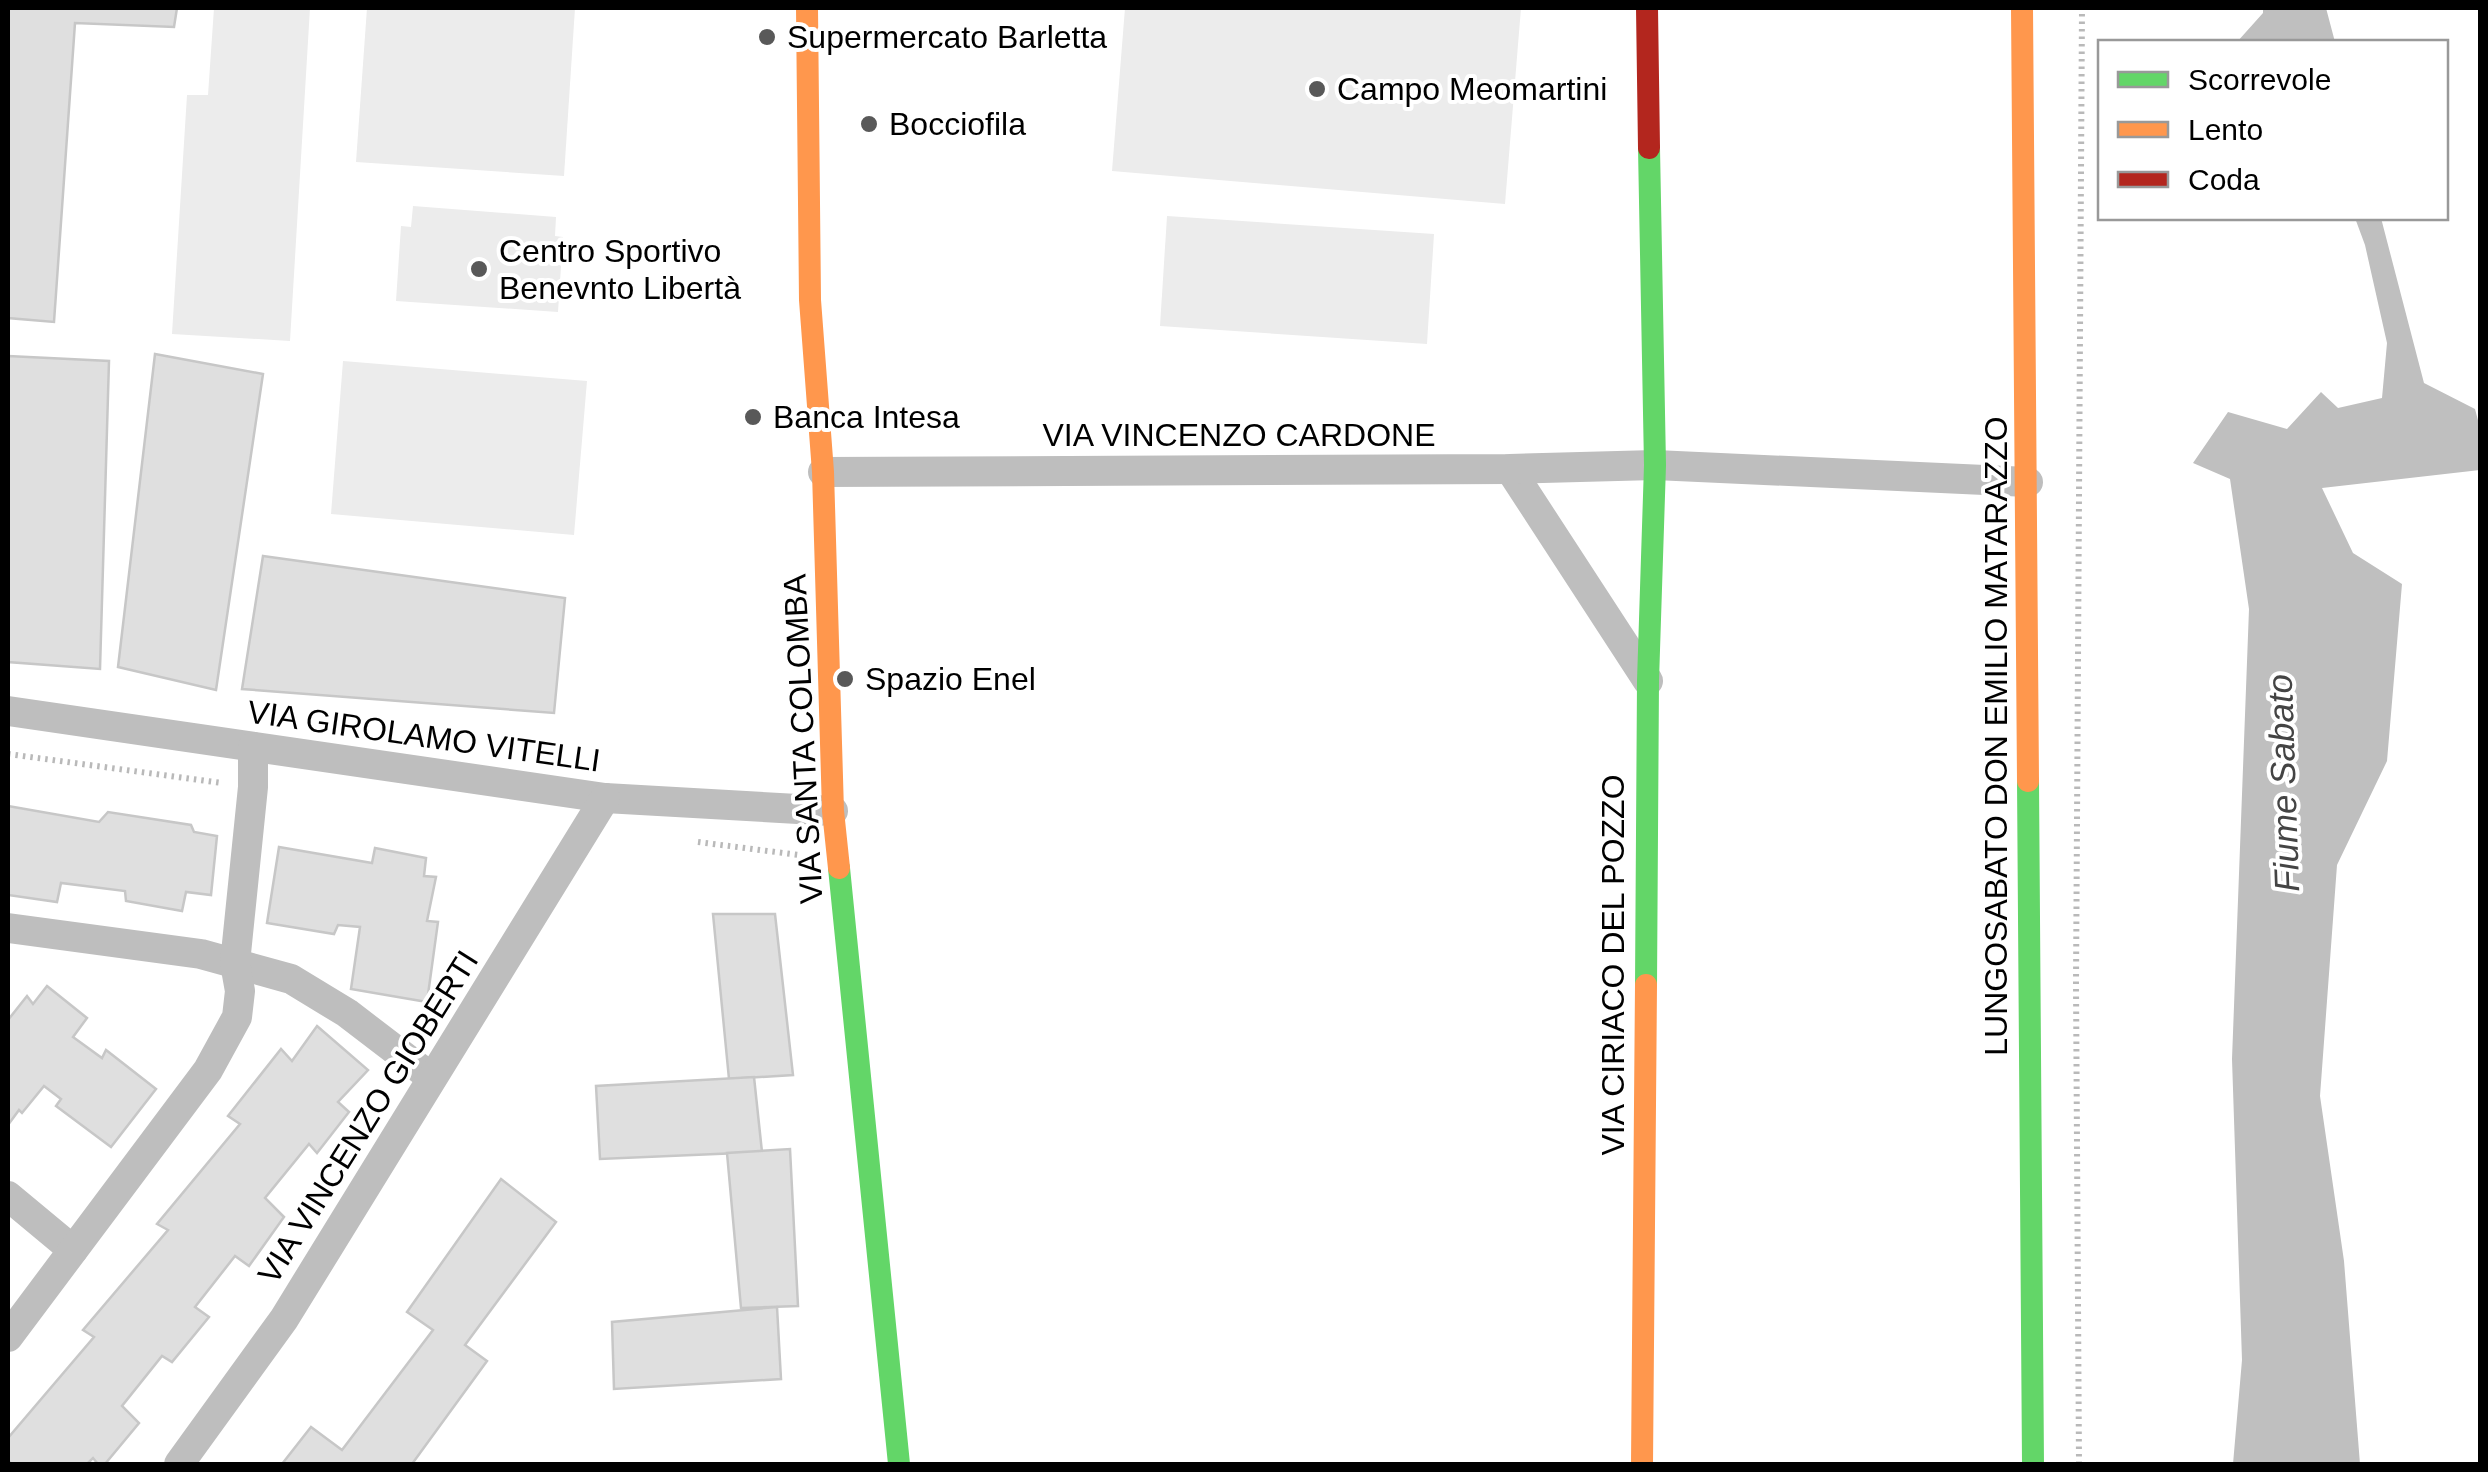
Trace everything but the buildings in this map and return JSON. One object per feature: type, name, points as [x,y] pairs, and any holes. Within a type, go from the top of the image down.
[{"type":"street","name":"VIA SANTA COLOMBA","points":[[806,8],[810,300],[823,472],[833,810],[899,1464]]},
{"type":"street","name":"VIA CIRIACO DEL POZZO","points":[[1642,1464],[1648,680],[1656,465],[1647,8]]},
{"type":"street","name":"LUNGOSABATO DON EMILIO MATARAZZO","points":[[2022,8],[2034,1464]]},
{"type":"street","name":"VIA VINCENZO CARDONE","points":[[823,472],[1656,465],[2028,482]]},
{"type":"street","points":[[1510,469],[1648,680]]},
{"type":"street","name":"VIA GIROLAMO VITELLI","points":[[8,711],[604,798],[833,810]]},
{"type":"street","points":[[8,1337],[208,1070],[238,1017],[240,991],[235,963],[254,747]]},
{"type":"street","name":"VIA VINCENZO GIOBERTI","points":[[179,1464],[284,1319],[604,798]]},
{"type":"street","points":[[8,928],[201,954],[291,979],[347,1012],[432,1078]]},
{"type":"street","points":[[8,1196],[73,1250]]},
{"type":"path","points":[[2079,1464],[2076,984],[2082,8]]},
{"type":"path","points":[[682,840],[808,856],[840,877]]},
{"type":"shaded area","points":[[214,8],[310,8],[290,341],[172,334],[187,95],[208,95]]},
{"type":"shaded area","points":[[367,8],[575,8],[564,176],[356,162]]},
{"type":"shaded area","name":"Campo Meomartini","points":[[1125,8],[1521,8],[1505,204],[1112,171]]},
{"type":"shaded area","name":"Centro Sportivo Benevnto Libertà","points":[[413,206],[556,217],[555,236],[563,237],[558,312],[396,301],[401,226],[411,227]]},
{"type":"shaded area","points":[[1167,216],[1434,234],[1427,344],[1160,326]]},
{"type":"shaded area","points":[[343,361],[587,381],[574,535],[331,514]]},
{"type":"water","points":[[2263,8],[2326,8],[2334,40],[2239,40],[2263,13]]},
{"type":"water","name":"Fiume Sabato","points":[[2356,220],[2382,220],[2424,383],[2475,409],[2480,428],[2480,470],[2322,488],[2353,553],[2402,584],[2387,761],[2337,865],[2320,1096],[2344,1261],[2360,1464],[2233,1464],[2242,1360],[2232,1059],[2249,609],[2230,479],[2193,463],[2228,412],[2287,429],[2321,392],[2338,408],[2382,398],[2387,343]]},
{"type":"traffic: fast","points":[[1646,985],[1648,681],[1655,465],[1649,148]]},
{"type":"traffic: fast","points":[[2028,781],[2033,1464]]},
{"type":"traffic: fast","points":[[839,868],[899,1464]]},
{"type":"traffic: slow","points":[[807,8],[810,300],[823,472],[833,811],[839,868]]},
{"type":"traffic: slow","points":[[2022,8],[2028,781]]},
{"type":"traffic: slow","points":[[1642,1464],[1646,985]]},
{"type":"traffic: jam","points":[[1647,8],[1649,148]]},
{"type":"place","name":"Supermercato Barletta","points":[[767,37]]},
{"type":"place","name":"Campo Meomartini","points":[[1317,89]]},
{"type":"place","name":"Bocciofila","points":[[869,124]]},
{"type":"place","name":"Centro Sportivo Benevnto Libertà","points":[[479,269]]},
{"type":"place","name":"Banca Intesa","points":[[753,417]]},
{"type":"place","name":"Spazio Enel","points":[[845,679]]}]
